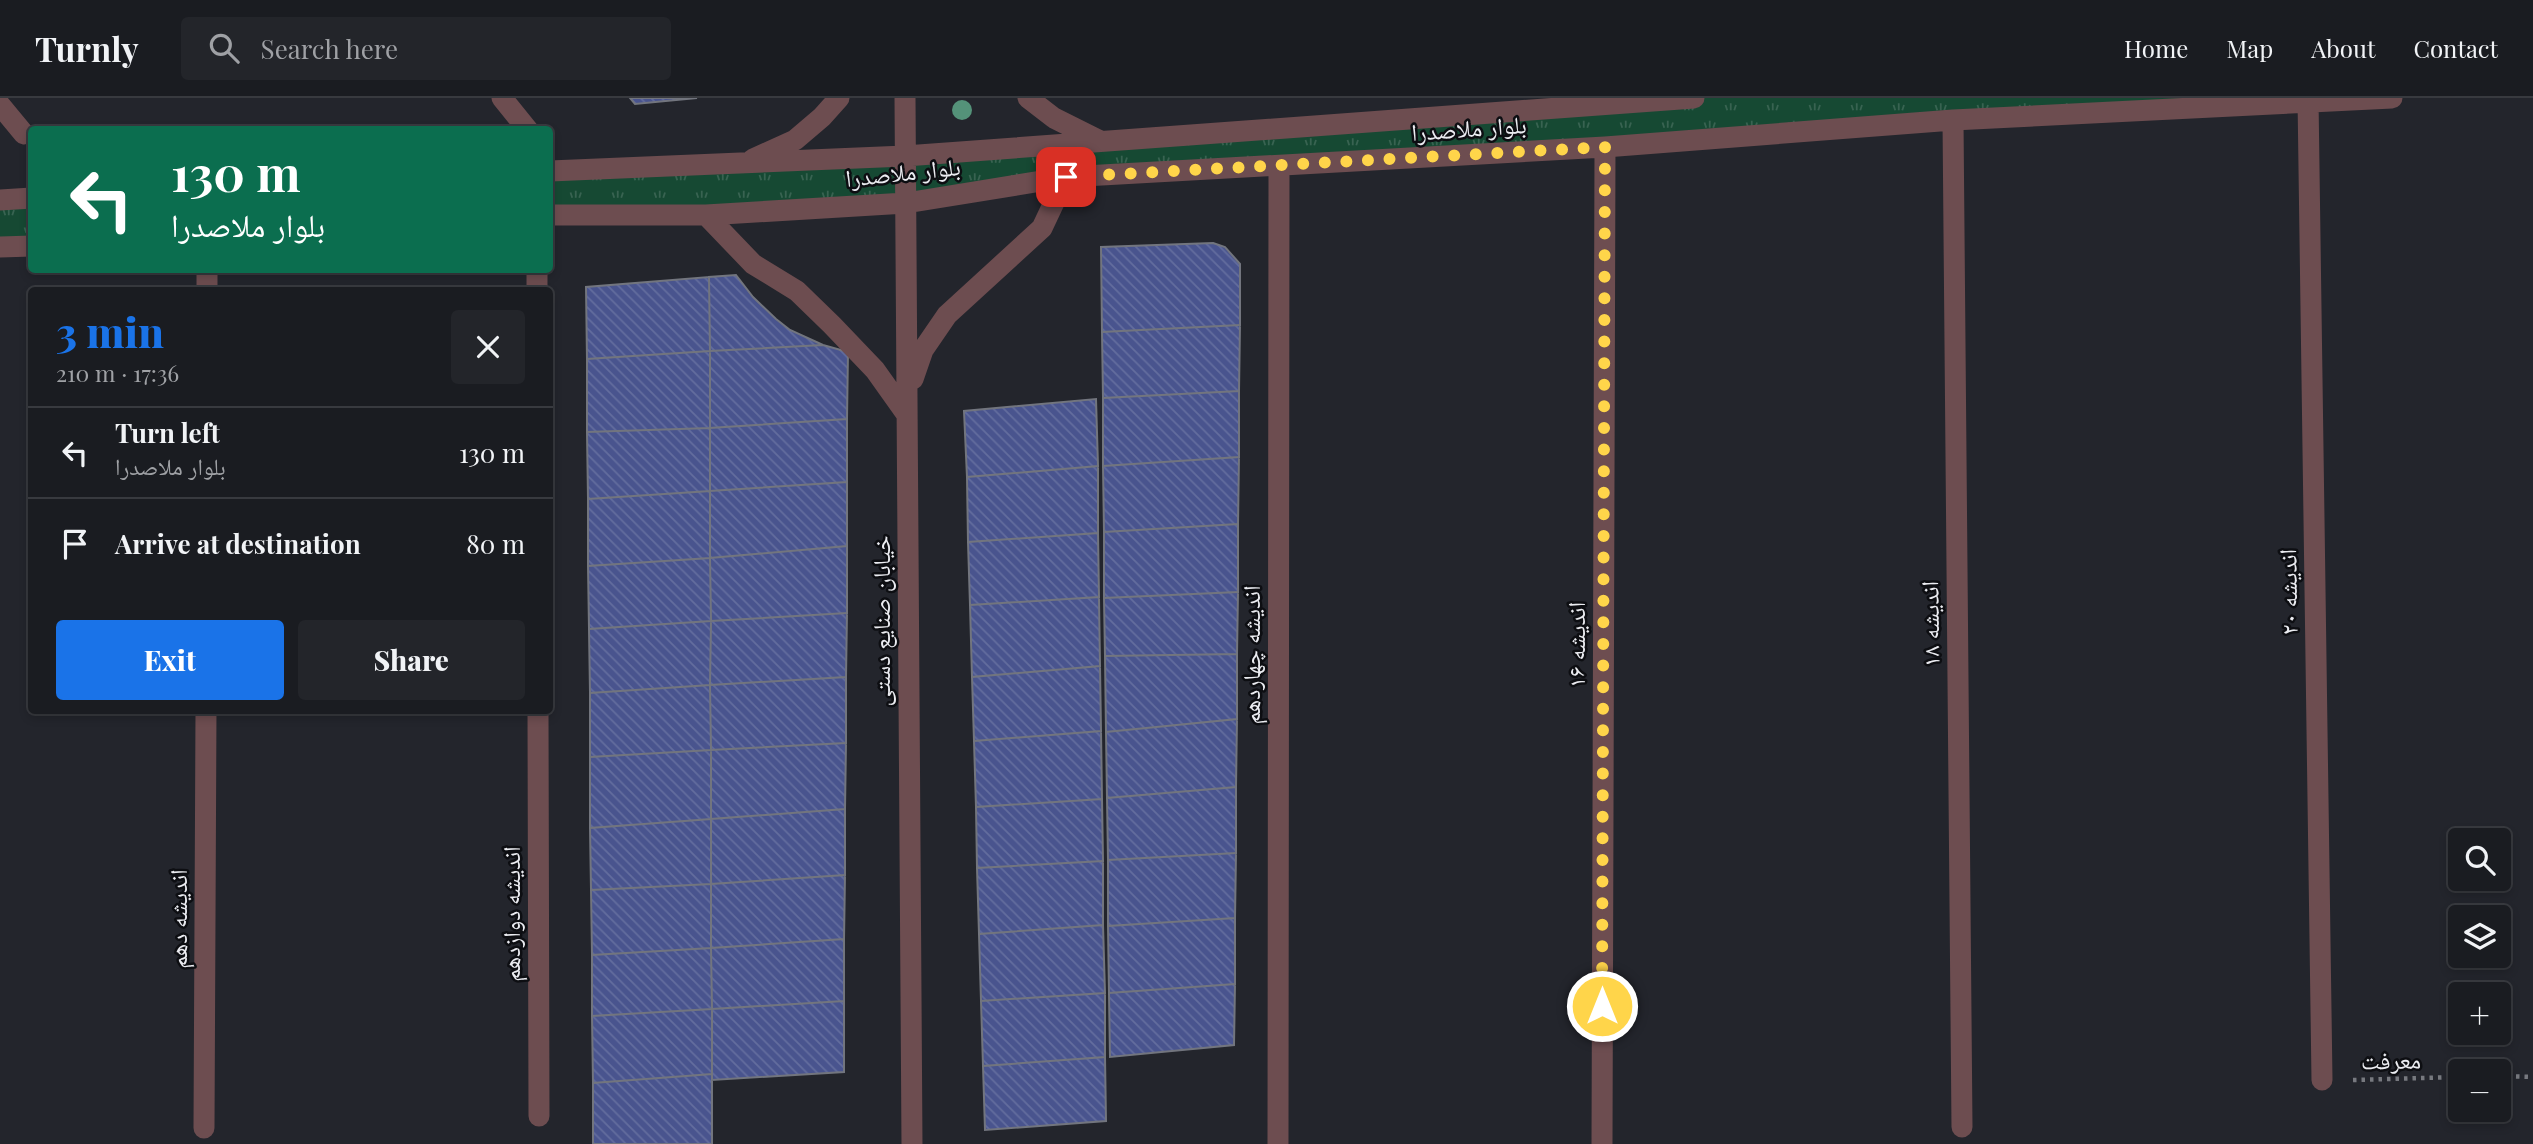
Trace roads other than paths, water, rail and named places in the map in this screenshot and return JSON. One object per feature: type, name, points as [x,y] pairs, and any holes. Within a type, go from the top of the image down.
[{"type":"street","points":[[502,98],[525,126]]},
{"type":"street","points":[[745,163],[794,140],[822,117],[839,98]]},
{"type":"street","name":"خیابان صنایع دستی","points":[[905,98],[912,1144]]},
{"type":"street","points":[[1028,98],[1054,118],[1102,142]]},
{"type":"street","name":"بلوار ملاصدرا","points":[[554,166],[745,163],[905,156],[1102,142],[1531,104],[1694,98]]},
{"type":"street","name":"بلوار ملاصدرا","points":[[553,215],[706,215],[906,203],[1066,177],[1605,147],[1953,120],[2308,100],[2392,98]]},
{"type":"street","name":"اندیشه ۲۰","points":[[2308,100],[2322,1080]]},
{"type":"street","points":[[0,105],[24,134]]},
{"type":"street","name":"اندیشه ۱۸","points":[[1953,120],[1962,1128]]},
{"type":"street","name":"اندیشه ۱۶","points":[[1602,1144],[1605,147]]},
{"type":"street","name":"اندیشه چهاردهم","points":[[1278,1144],[1279,167]]},
{"type":"street","points":[[907,407],[923,350],[947,315],[1042,228],[1066,177]]},
{"type":"street","points":[[0,200],[28,198]]},
{"type":"street","points":[[706,215],[752,264],[797,291],[875,370],[907,407]]},
{"type":"street","points":[[0,247],[28,246]]},
{"type":"street","name":"اندیشه دهم","points":[[204,1128],[206,714]]},
{"type":"street","name":"اندیشه دوازدهم","points":[[538,714],[539,1116]]}]
